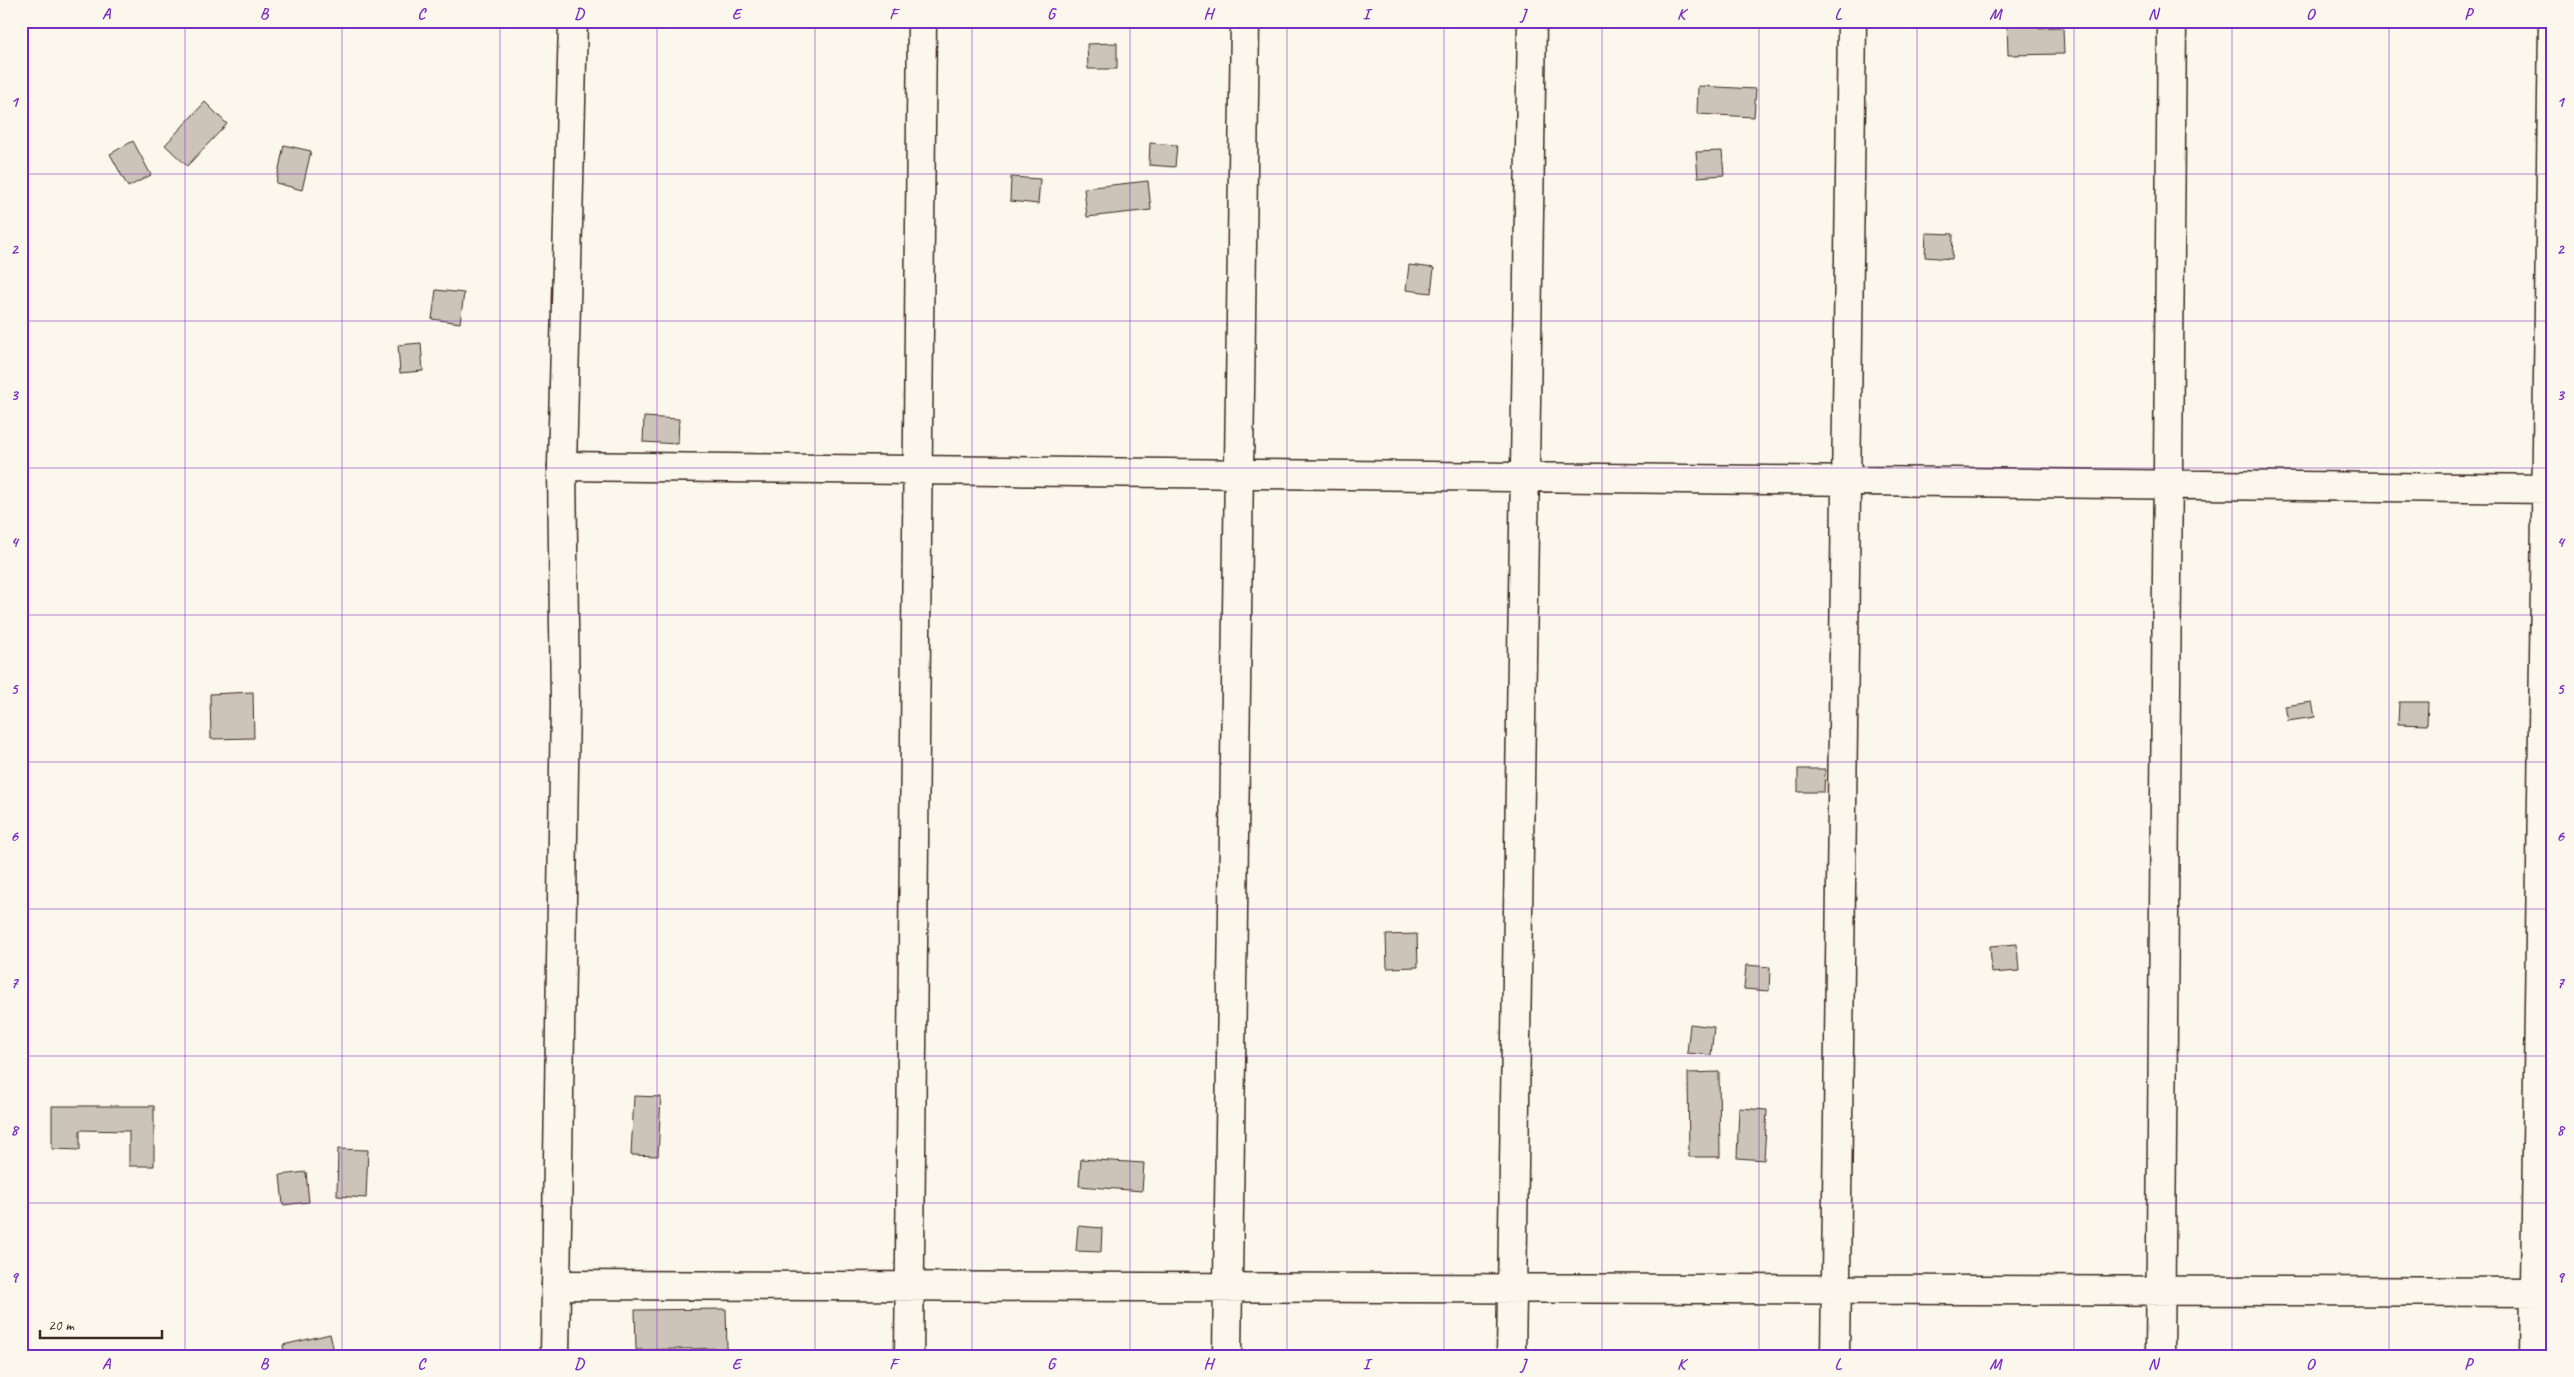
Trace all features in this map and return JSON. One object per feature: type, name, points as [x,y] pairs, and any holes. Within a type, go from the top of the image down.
[{"type":"street","points":[[555,1356],[565,702],[562,466],[573,21]]},
{"type":"street","points":[[909,1356],[922,21]]},
{"type":"street","points":[[1227,1356],[1245,21]]},
{"type":"street","points":[[1511,1356],[1532,21]]},
{"type":"street","points":[[1835,1356],[1852,21]]},
{"type":"street","points":[[2160,1356],[2172,21]]},
{"type":"street","points":[[2534,1356],[2544,1292],[2553,26]]},
{"type":"street","points":[[562,466],[2550,489]]},
{"type":"street","points":[[556,1285],[2544,1292]]},
{"type":"building","points":[[2007,21],[2037,21],[2037,28],[2063,27],[2064,54],[2008,55]]},
{"type":"building","points":[[1117,43],[1117,69],[1088,69],[1087,44]]},
{"type":"building","points":[[1698,86],[1756,89],[1754,117],[1697,114]]},
{"type":"building","points":[[205,102],[227,124],[187,166],[165,145]]},
{"type":"building","points":[[133,141],[151,175],[128,187],[110,154]]},
{"type":"building","points":[[1150,143],[1177,145],[1175,167],[1149,165]]},
{"type":"building","points":[[284,145],[311,151],[302,190],[276,183]]},
{"type":"building","points":[[1722,151],[1724,175],[1698,177],[1696,152]]},
{"type":"building","points":[[1011,177],[1040,179],[1038,204],[1010,201]]},
{"type":"building","points":[[1148,181],[1151,210],[1087,217],[1084,188]]},
{"type":"building","points":[[1926,233],[1953,234],[1952,259],[1925,257]]},
{"type":"building","points":[[1409,265],[1434,268],[1431,293],[1406,290]]},
{"type":"building","points":[[436,290],[464,293],[460,323],[432,319]]},
{"type":"building","points":[[421,343],[423,371],[400,373],[398,345]]},
{"type":"building","points":[[644,417],[679,419],[678,444],[643,442]]},
{"type":"building","points":[[253,692],[254,738],[211,739],[210,694]]},
{"type":"building","points":[[2312,702],[2315,717],[2288,721],[2285,706]]},
{"type":"building","points":[[2399,702],[2428,702],[2427,725],[2398,724]]},
{"type":"building","points":[[1798,769],[1825,769],[1824,792],[1798,792]]},
{"type":"building","points":[[1417,934],[1418,967],[1387,968],[1386,935]]},
{"type":"building","points":[[2017,944],[2019,971],[1992,973],[1990,946]]},
{"type":"building","points":[[1746,965],[1770,967],[1769,991],[1744,989]]},
{"type":"building","points":[[1690,1024],[1714,1027],[1711,1055],[1687,1053]]},
{"type":"building","points":[[1719,1072],[1720,1157],[1689,1157],[1688,1073]]},
{"type":"building","points":[[634,1096],[661,1097],[658,1156],[631,1155]]},
{"type":"building","points":[[52,1106],[154,1106],[154,1166],[129,1166],[129,1131],[80,1130],[80,1150],[52,1149]]},
{"type":"building","points":[[1739,1108],[1767,1110],[1764,1160],[1737,1158]]},
{"type":"building","points":[[338,1149],[368,1150],[366,1198],[337,1196]]},
{"type":"building","points":[[1081,1159],[1144,1163],[1142,1191],[1079,1186]]},
{"type":"building","points":[[306,1172],[309,1202],[283,1205],[280,1175]]},
{"type":"building","points":[[1078,1226],[1102,1228],[1101,1252],[1076,1251]]},
{"type":"building","points":[[726,1309],[727,1348],[636,1350],[635,1310]]},
{"type":"building","points":[[330,1334],[335,1356],[285,1356],[283,1345]]}]
